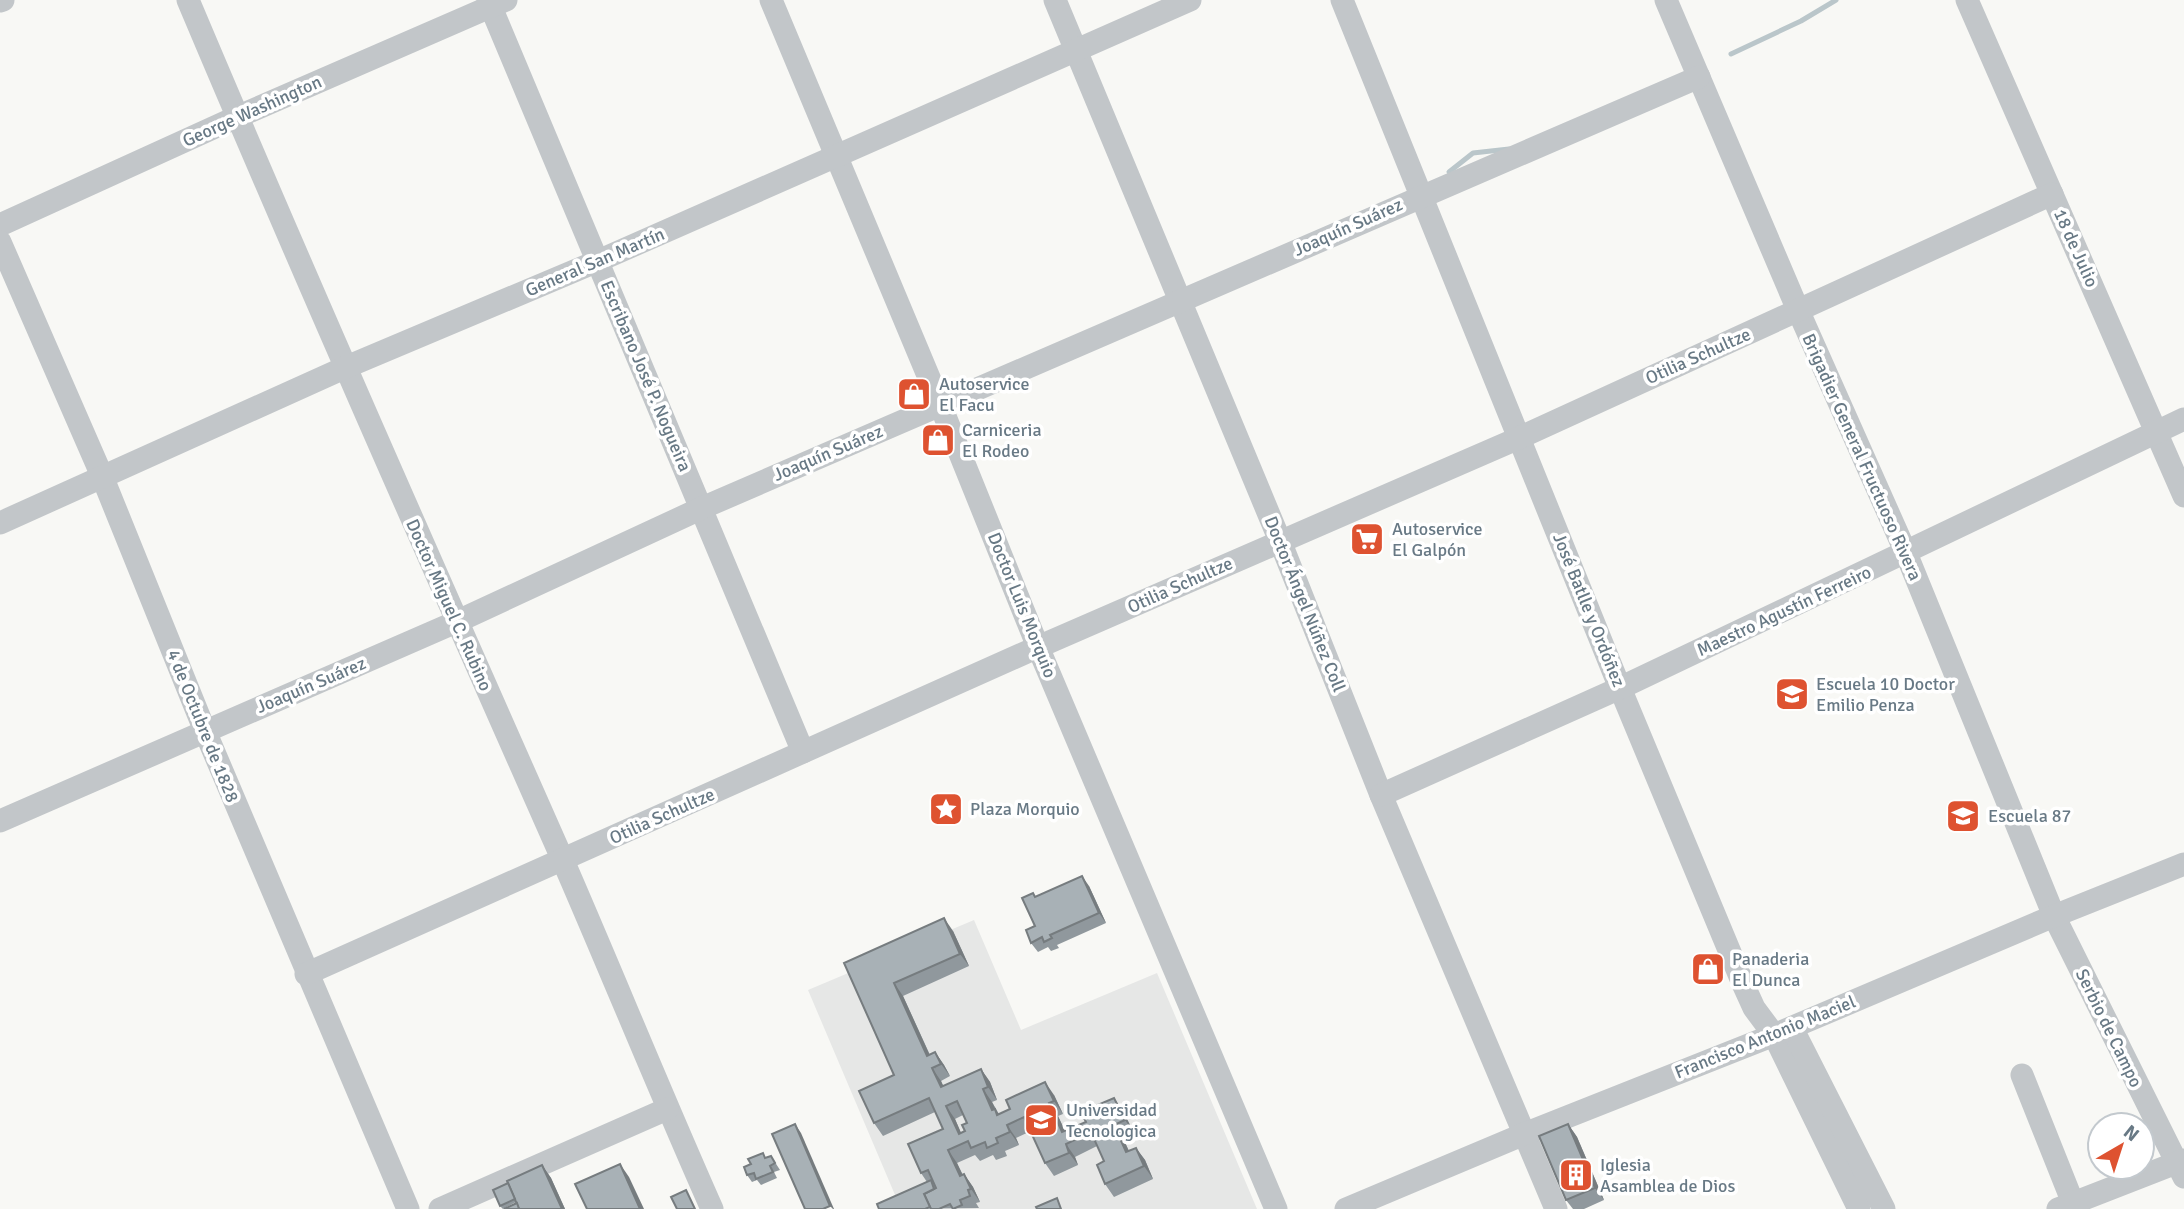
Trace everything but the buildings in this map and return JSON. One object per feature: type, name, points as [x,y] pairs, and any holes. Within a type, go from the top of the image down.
[{"type":"street","name":"Doctor Miguel C. Rubino","points":[[188,0],[344,368],[563,860],[667,1109],[712,1209]]},
{"type":"street","name":"Doctor Luis Morquio","points":[[771,0],[940,404],[1038,647],[1276,1209]]},
{"type":"street","name":"Doctor Ángel Núñez Coll","points":[[1055,0],[1280,541],[1381,794],[1556,1209]]},
{"type":"street","name":"General San Martín","points":[[0,523],[344,368],[598,261],[1190,0]]},
{"type":"street","name":"José Batlle y Ordóñez","points":[[1342,0],[1620,688],[1754,1008],[1783,1031],[1884,1209]]},
{"type":"street","name":"Brigadier General Fructuoso Rivera","points":[[1666,0],[1798,310],[1906,554],[2054,916]]},
{"type":"street","name":"18 de Julio","points":[[1967,0],[2184,496]]},
{"type":"street","name":"George Washington","points":[[0,225],[495,2]]},
{"type":"street","name":"Escribano José P. Nogueira","points":[[495,2],[598,261],[803,752]]},
{"type":"street","name":"Joaquín Suárez","points":[[0,821],[456,622],[702,508],[1422,195],[1699,78]]},
{"type":"street","name":"Otilia Schultze","points":[[306,974],[1038,647],[1519,438],[2052,194]]},
{"type":"street","name":"4 de Octubre de 1828","points":[[0,242],[103,477],[306,974],[408,1209]]},
{"type":"street","name":"Maestro Agustín Ferreiro","points":[[1381,794],[1620,688],[1906,554],[2184,419]]},
{"type":"street","name":"Francisco Antonio Maciel","points":[[1346,1209],[2184,864]]},
{"type":"street","name":"Serbio de Campo","points":[[2054,916],[2181,1167]]},
{"type":"street","name":"José Batlle y Ordóñez","points":[[1783,1031],[1859,1209]]},
{"type":"street","points":[[2022,1075],[2066,1206],[2181,1167]]},
{"type":"street","points":[[440,1209],[667,1109]]},
{"type":"shaded area","name":"Universidad Tecnologica","points":[[974,920],[1021,1030],[1157,973],[1257,1209],[901,1209],[808,990]]},
{"type":"waterway","points":[[1731,54],[1801,21],[1836,0]]},
{"type":"waterway","points":[[1449,172],[1473,153],[1509,149]]},
{"type":"place","name":"Autoservice El Facu","points":[[914,394]]},
{"type":"place","name":"Carniceria El Rodeo","points":[[938,440]]},
{"type":"place","name":"Autoservice El Galpón","points":[[1367,539]]},
{"type":"place","name":"Escuela 10 Doctor Emilio Penza","points":[[1792,694]]},
{"type":"place","name":"Plaza Morquio","points":[[946,809]]},
{"type":"place","name":"Escuela 87","points":[[1963,816]]},
{"type":"place","name":"Panaderia El Dunca","points":[[1708,969]]},
{"type":"place","name":"Universidad Tecnologica","points":[[1041,1120]]},
{"type":"place","name":"Iglesia Asamblea de Dios","points":[[1576,1175]]}]
